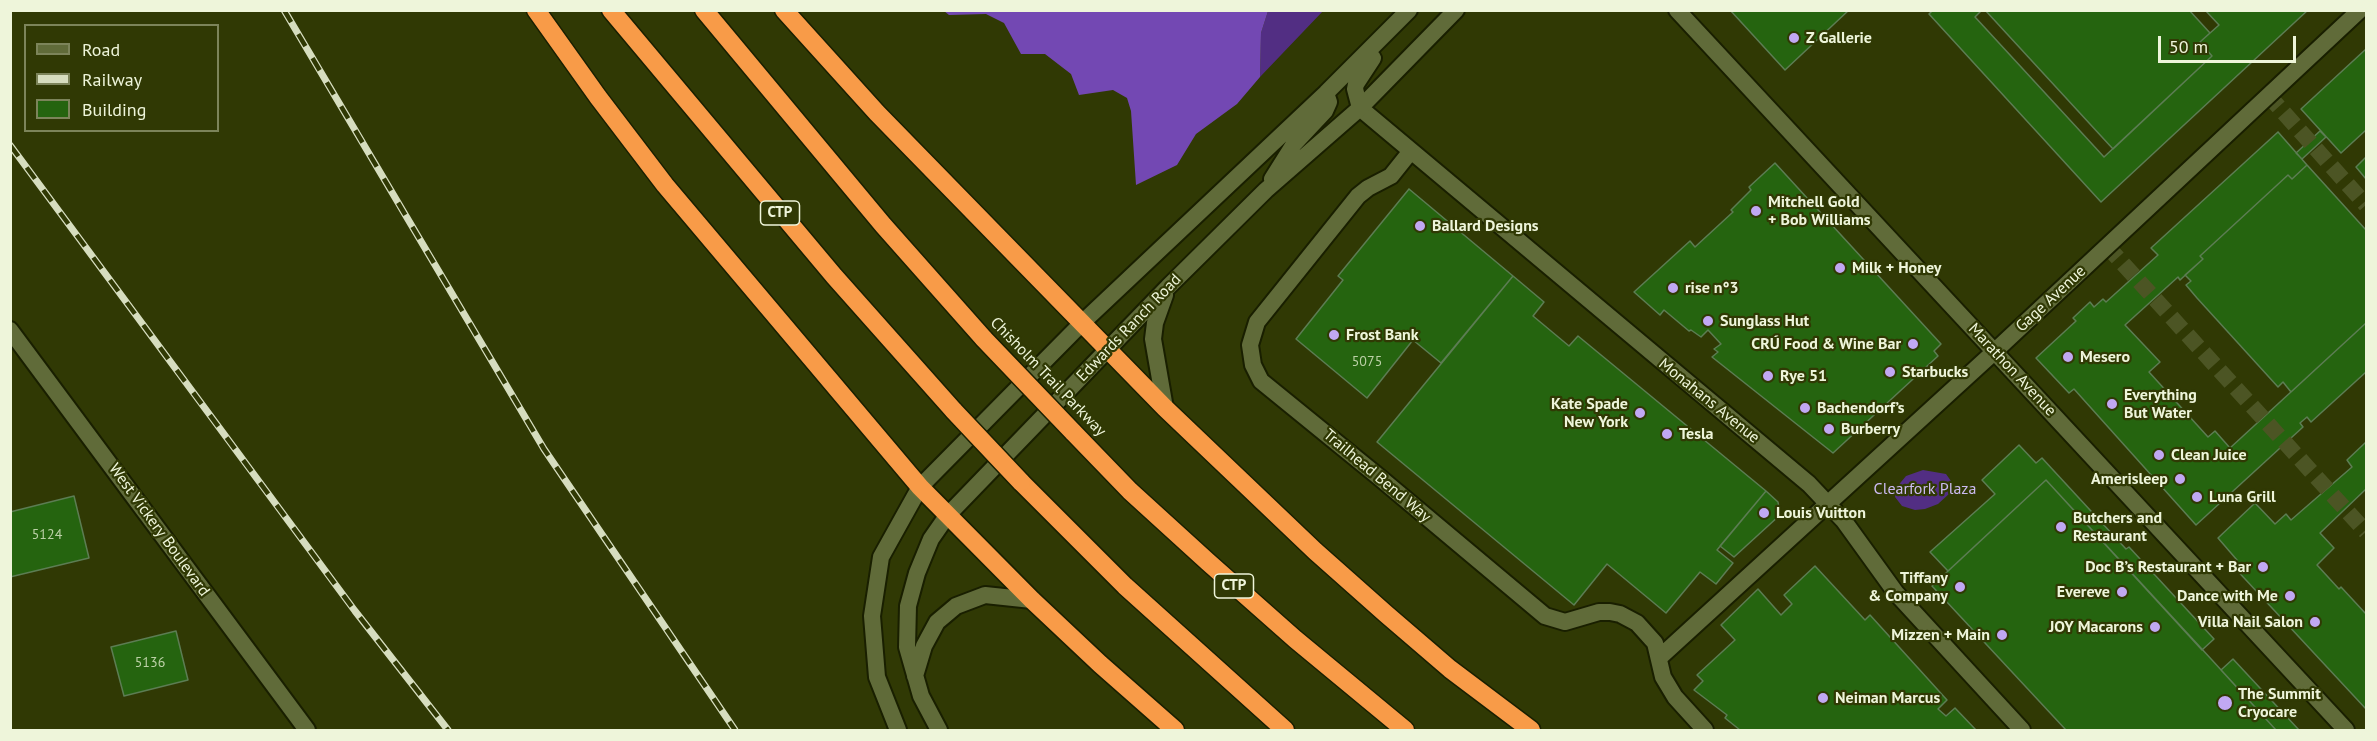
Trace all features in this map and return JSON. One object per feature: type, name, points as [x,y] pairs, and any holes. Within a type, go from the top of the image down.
[{"type":"highway","points":[[536,10],[598,98],[665,185],[920,487],[1032,600],[1175,730]]},
{"type":"highway","name":"CTP","points":[[611,10],[834,276],[954,411],[1125,586],[1285,730]]},
{"type":"highway","name":"Chisholm Trail Parkway","points":[[704,10],[883,225],[984,339],[1130,491],[1295,639],[1405,730]]},
{"type":"highway","points":[[784,10],[877,113],[1165,408],[1315,551],[1386,614],[1450,669],[1531,730]]},
{"type":"street","name":"Edwards Ranch Road","points":[[939,730],[921,696],[907,647],[908,606],[917,573],[932,539],[947,516],[1168,287],[1266,190],[1360,108],[1456,10]]},
{"type":"street","name":"Marathon Avenue","points":[[1677,10],[2346,730]]},
{"type":"street","name":"Gage Avenue","points":[[1659,658],[1994,352],[2360,10]]},
{"type":"street","name":"Edwards Ranch Road","points":[[898,730],[877,677],[872,616],[881,557],[920,487],[1083,322],[1326,93],[1406,13]]},
{"type":"street","points":[[1360,108],[1355,89],[1356,84],[1365,68],[1389,39],[1406,13]]},
{"type":"street","points":[[1266,190],[1294,144],[1324,111],[1329,102],[1326,93]]},
{"type":"street","name":"Monahans Avenue","points":[[1360,108],[1800,476],[1844,521],[1896,593],[2022,730]]},
{"type":"street","name":"Trailhead Bend Way","points":[[1411,151],[1391,176],[1358,196],[1257,322],[1250,345],[1253,365],[1261,381],[1545,616],[1565,621],[1599,612],[1620,614],[1637,623],[1649,633],[1655,643],[1664,678],[1675,697],[1705,730]]},
{"type":"street","points":[[1165,408],[1153,339],[1155,323],[1168,287]]},
{"type":"street","name":"West Vickery Boulevard","points":[[10,330],[307,730]]},
{"type":"street","points":[[915,677],[924,646],[937,622],[956,606],[985,595],[1032,600]]},
{"type":"green space","points":[[1268,11],[1323,11],[1260,77],[1261,33]]},
{"type":"green space","name":"Clearfork Plaza","points":[[1923,470],[1946,474],[1951,481],[1950,493],[1938,504],[1925,509],[1915,510],[1902,506],[1895,497],[1896,488],[1906,476]]},
{"type":"shaded area","points":[[944,11],[1268,11],[1261,33],[1260,77],[1237,104],[1196,134],[1177,165],[1136,185],[1131,111],[1127,98],[1113,90],[1079,95],[1071,74],[1045,54],[1021,54],[1004,23],[986,14],[949,15]]},
{"type":"building","points":[[1730,10],[1849,10],[1785,70]]},
{"type":"building","points":[[1933,10],[1982,10],[1975,17],[2104,157],[2212,56],[2200,42],[2219,25],[2205,10],[2308,10],[2101,202],[1929,14]]},
{"type":"building","points":[[1985,10],[2189,10],[2210,33],[2200,42],[2212,56],[2113,149]]},
{"type":"building","points":[[2366,49],[2366,130],[2341,153],[2301,109]]},
{"type":"building","points":[[2320,131],[2326,137],[2302,159],[2296,153]]},
{"type":"building","points":[[2278,132],[2307,165],[2292,179],[2288,175],[2200,256],[2203,259],[2180,280],[2178,277],[2125,325],[2160,362],[2149,372],[2208,437],[2215,431],[2230,448],[2366,323],[2366,372],[2311,422],[2307,417],[2300,423],[2303,427],[2196,525],[2074,389],[2069,393],[2036,358],[2076,321],[2073,318],[2090,302],[2094,307],[2103,299],[2106,302],[2158,255],[2151,248]]},
{"type":"building","points":[[2366,157],[2366,179],[2356,167]]},
{"type":"building","points":[[1775,163],[1941,344],[1934,351],[1938,356],[1833,453],[1712,357],[1718,352],[1714,349],[1721,344],[1708,330],[1701,337],[1689,331],[1664,310],[1660,315],[1634,292],[1690,241],[1695,247],[1733,212],[1731,210],[1751,190],[1749,187]]},
{"type":"building","points":[[2307,165],[2366,230],[2366,323],[2291,392],[2283,382],[2278,387],[2197,298],[2186,285],[2191,281],[2185,275],[2203,259],[2200,256],[2288,175],[2292,179]]},
{"type":"building","points":[[1409,189],[1513,276],[1441,363],[1413,340],[1367,398],[1296,339],[1343,280],[1338,276]]},
{"type":"building","points":[[1513,276],[1544,302],[1533,316],[1569,346],[1578,336],[1766,491],[1717,550],[1733,563],[1716,584],[1700,572],[1666,613],[1607,564],[1574,605],[1377,442]]},
{"type":"building","points":[[2366,442],[2366,489],[2320,533],[2334,548],[2317,565],[2366,614],[2366,709],[2232,565],[2237,560],[2218,538],[2255,503],[2275,524],[2286,514],[2291,520],[2352,467],[2347,460]]},
{"type":"building","points":[[2019,445],[2036,463],[2042,458],[2214,639],[2202,650],[2046,480],[1948,571],[1930,552],[1995,494],[1982,480]]},
{"type":"building","points":[[2046,480],[2276,730],[2066,730],[1932,586]]},
{"type":"building","points":[[1766,491],[1778,502],[1780,515],[1734,557],[1720,546]]},
{"type":"building","points":[[74,496],[89,558],[10,577],[10,512]]},
{"type":"building","points":[[1815,566],[1865,620],[1870,615],[1947,700],[1938,709],[1946,716],[1955,708],[1976,730],[1740,730],[1725,718],[1727,715],[1694,690],[1703,681],[1697,675],[1735,640],[1721,625],[1758,589],[1781,615],[1792,604],[1784,595]]},
{"type":"building","points":[[176,631],[188,680],[124,696],[111,647]]},
{"type":"building","points":[[2233,659],[2299,730],[2276,730],[2221,670]]},
{"type":"tunnel","points":[[2268,95],[2366,205]]},
{"type":"tunnel","points":[[2107,246],[2366,532]]},
{"type":"railway","points":[[284,10],[544,449],[735,730]]},
{"type":"railway","points":[[10,145],[355,611],[448,730]]},
{"type":"place","name":"Z Gallerie","points":[[1794,38]]},
{"type":"place","name":"Mitchell Gold + Bob Williams","points":[[1756,211]]},
{"type":"place","name":"Ballard Designs","points":[[1420,226]]},
{"type":"place","name":"Milk + Honey","points":[[1840,268]]},
{"type":"place","name":"rise n°3","points":[[1673,288]]},
{"type":"place","name":"Sunglass Hut","points":[[1708,321]]},
{"type":"place","name":"Frost Bank","points":[[1334,335]]},
{"type":"place","name":"CRÚ Food & Wine Bar","points":[[1913,344]]},
{"type":"place","name":"Mesero","points":[[2068,357]]},
{"type":"place","name":"Starbucks","points":[[1890,372]]},
{"type":"place","name":"Rye 51","points":[[1768,376]]},
{"type":"place","name":"Everything But Water","points":[[2112,404]]},
{"type":"place","name":"Bachendorf’s","points":[[1805,408]]},
{"type":"place","name":"Kate Spade New York","points":[[1640,413]]},
{"type":"place","name":"Burberry","points":[[1829,429]]},
{"type":"place","name":"Tesla","points":[[1667,434]]},
{"type":"place","name":"Clean Juice","points":[[2159,455]]},
{"type":"place","name":"Amerisleep","points":[[2180,479]]},
{"type":"place","name":"Luna Grill","points":[[2197,497]]},
{"type":"place","name":"Louis Vuitton","points":[[1764,513]]},
{"type":"place","name":"Butchers and Restaurant","points":[[2061,527]]},
{"type":"place","name":"Doc B’s Restaurant + Bar","points":[[2263,567]]},
{"type":"place","name":"Tiffany & Company","points":[[1960,587]]},
{"type":"place","name":"Evereve","points":[[2122,592]]},
{"type":"place","name":"Dance with Me","points":[[2290,596]]},
{"type":"place","name":"Villa Nail Salon","points":[[2315,622]]},
{"type":"place","name":"JOY Macarons","points":[[2155,627]]},
{"type":"place","name":"Mizzen + Main","points":[[2002,635]]},
{"type":"place","name":"Neiman Marcus","points":[[1823,698]]},
{"type":"place","name":"The Summit Cryocare","points":[[2225,703]]}]
